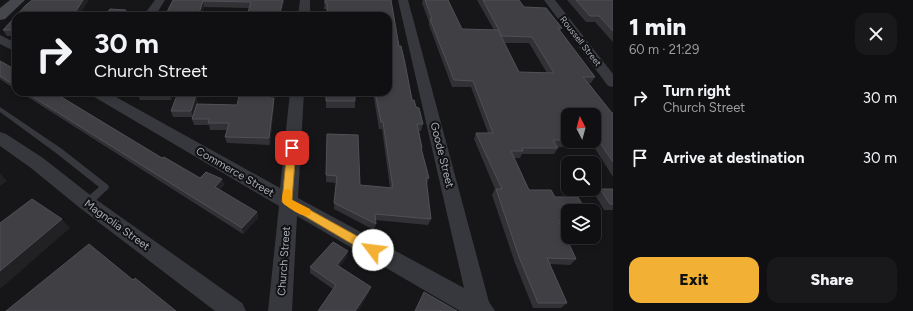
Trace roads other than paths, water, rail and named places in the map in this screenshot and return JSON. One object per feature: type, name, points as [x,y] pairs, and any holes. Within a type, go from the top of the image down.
[{"type":"street","points":[[0,16],[18,0]]},
{"type":"street","points":[[152,12],[160,0]]},
{"type":"street","points":[[304,12],[305,0]]},
{"type":"street","name":"Goode Street","points":[[403,0],[482,310]]},
{"type":"street","name":"Roussell Street","points":[[549,0],[613,83]]},
{"type":"street","points":[[0,39],[12,46]]},
{"type":"street","name":"Commerce Street","points":[[104,96],[287,202],[482,310]]},
{"type":"street","name":"Church Street","points":[[280,311],[286,247],[287,202],[297,96]]},
{"type":"street","name":"Magnolia Street","points":[[0,138],[234,311]]},
{"type":"lane","points":[[0,109],[59,151],[105,187],[87,203]]}]
